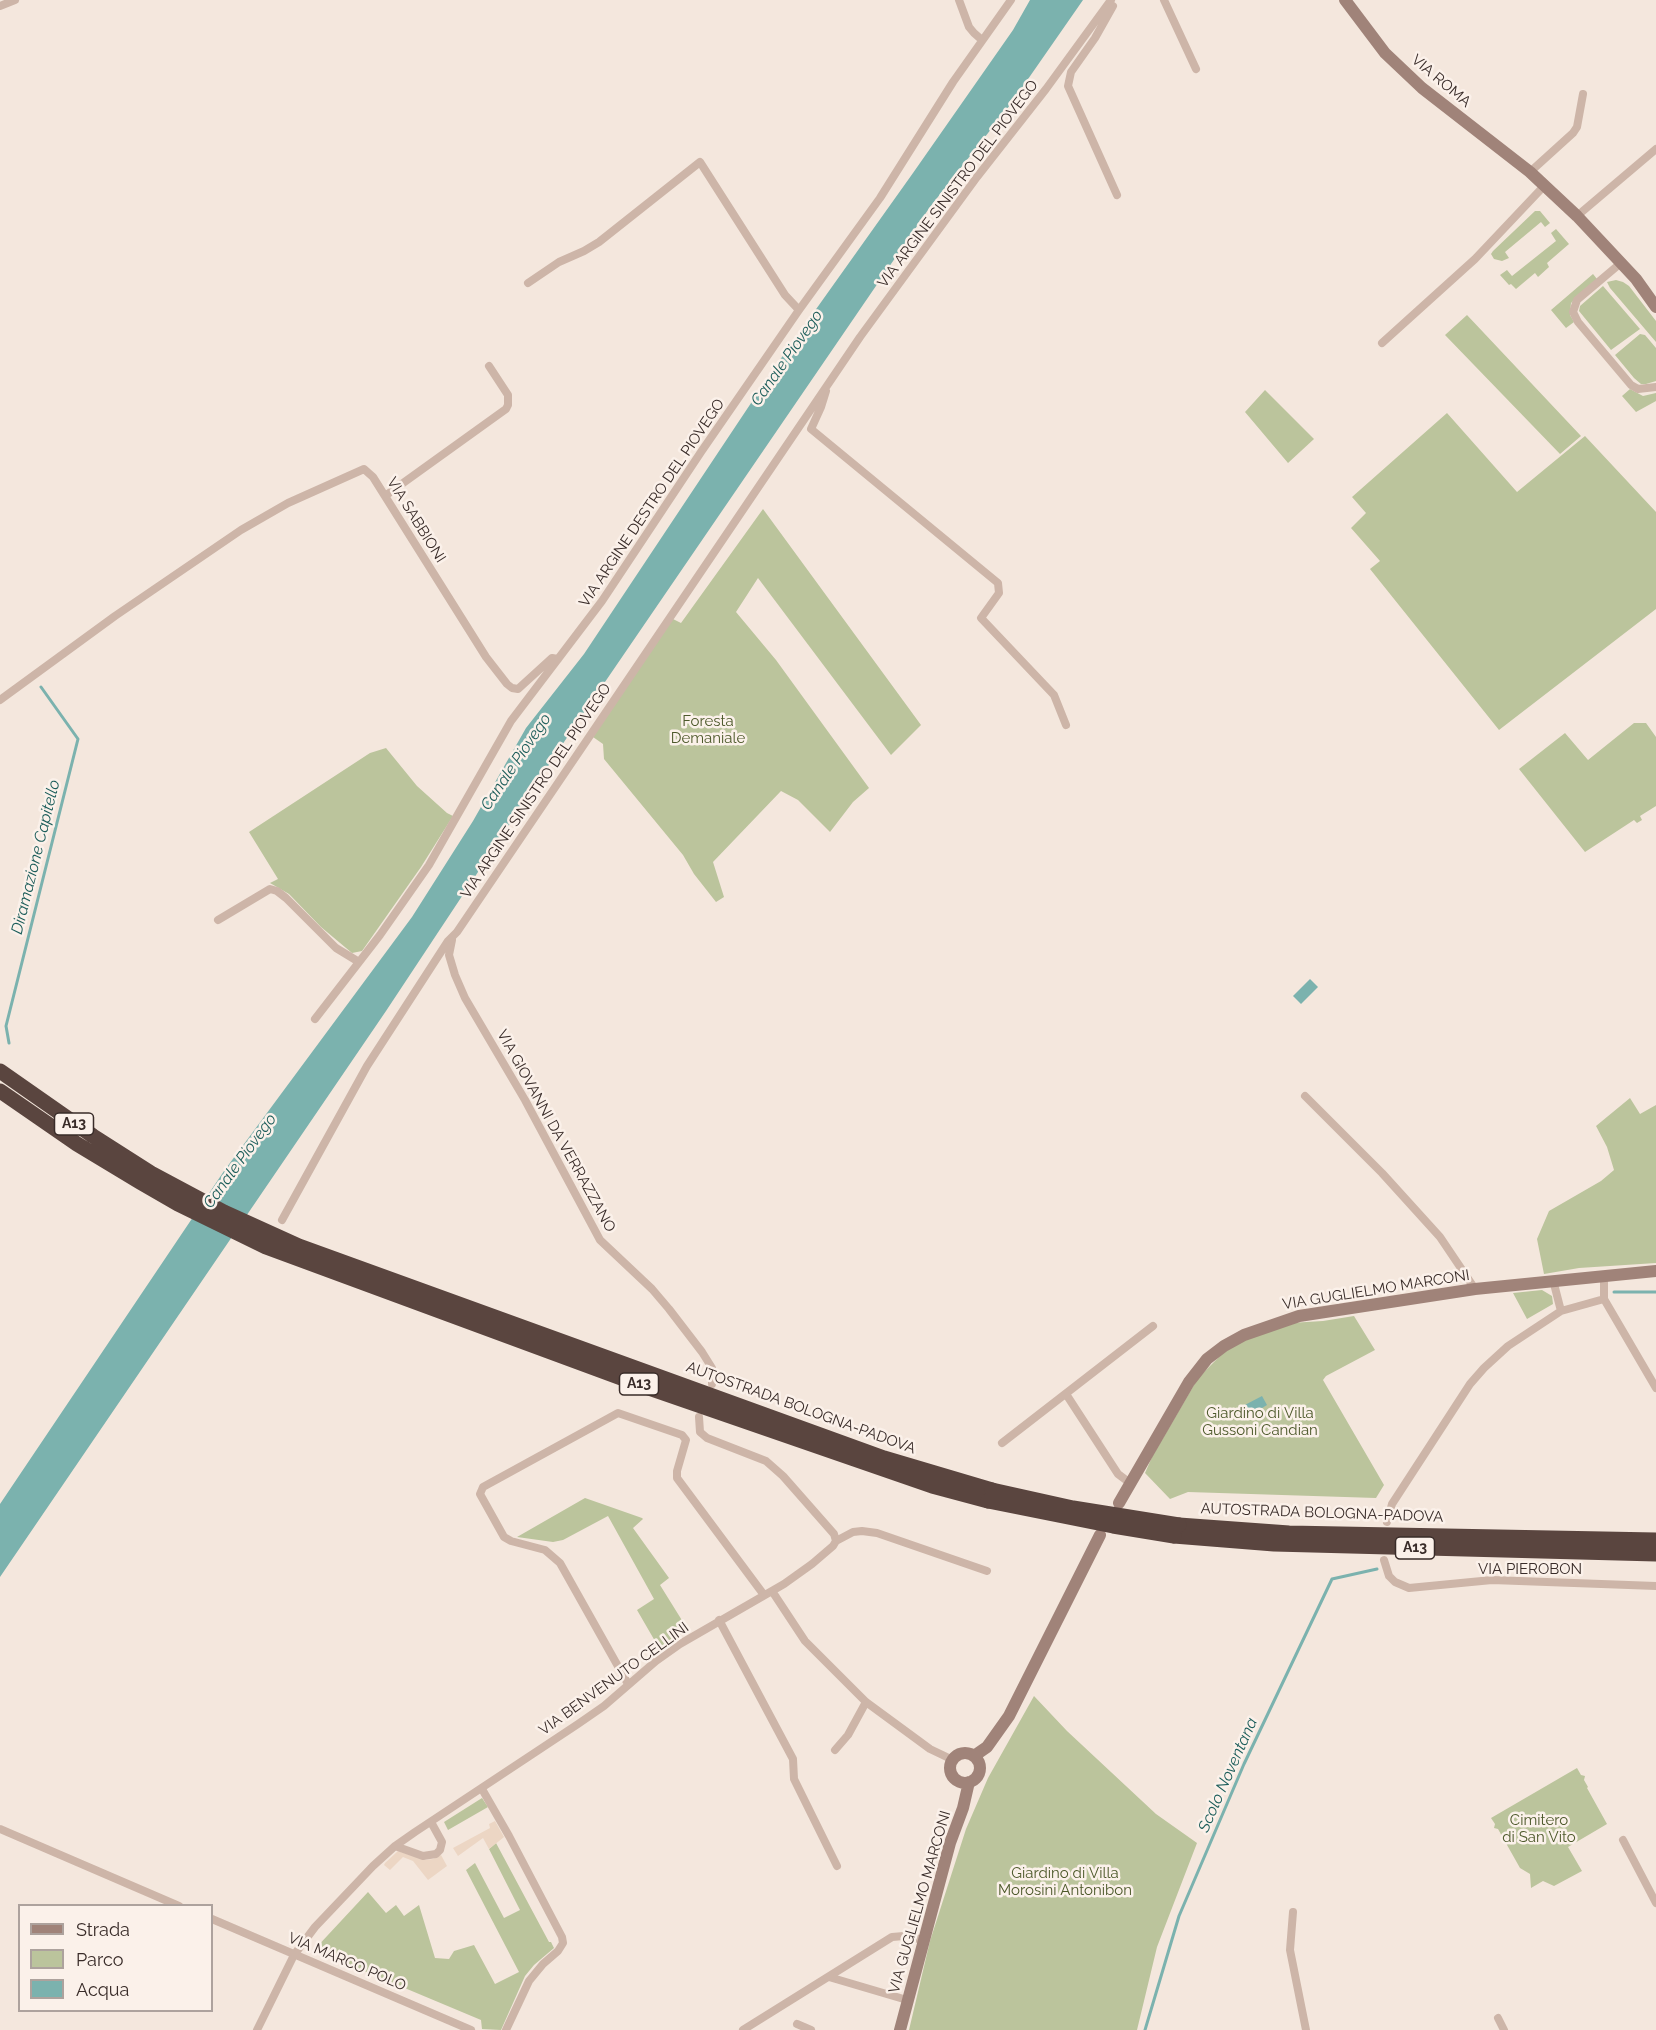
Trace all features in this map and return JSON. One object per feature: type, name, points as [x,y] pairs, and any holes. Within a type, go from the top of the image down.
[{"type":"highway","name":"AUTOSTRADA BOLOGNA-PADOVA","points":[[0,1071],[93,1136],[146,1178]]},
{"type":"highway","name":"AUTOSTRADA BOLOGNA-PADOVA","points":[[0,1090],[77,1144],[146,1178],[224,1212],[296,1252],[990,1495],[1073,1508],[1177,1530],[1274,1544],[1656,1554]]},
{"type":"highway","name":"AUTOSTRADA BOLOGNA-PADOVA","points":[[1177,1530],[1656,1540]]},
{"type":"street","points":[[0,6],[15,0]]},
{"type":"street","points":[[959,0],[969,27],[982,40]]},
{"type":"street","name":"VIA ARGINE DESTRO DEL PIOVEGO","points":[[315,1019],[429,865],[512,722],[602,601],[800,310],[880,198],[953,82],[1011,0]]},
{"type":"street","name":"VIA ARGINE SINISTRO DEL PIOVEGO","points":[[282,1220],[367,1066],[448,941],[457,932],[827,385],[929,241],[1111,0]]},
{"type":"street","points":[[1116,0],[1095,38],[1071,72],[1068,86],[1117,195]]},
{"type":"street","points":[[1164,0],[1196,69]]},
{"type":"street","name":"VIA ROMA","points":[[1345,0],[1386,53],[1422,88],[1530,172],[1578,216],[1622,262],[1656,307]]},
{"type":"street","points":[[1530,172],[1573,133],[1577,127],[1583,94]]},
{"type":"street","points":[[1578,216],[1656,149]]},
{"type":"street","points":[[528,284],[559,262],[599,242],[700,162],[785,295],[800,310]]},
{"type":"street","points":[[1382,343],[1472,261],[1545,185]]},
{"type":"street","points":[[1622,262],[1577,300],[1573,312],[1578,322],[1631,385],[1638,390],[1656,387]]},
{"type":"street","points":[[385,496],[506,409],[508,395],[489,366]]},
{"type":"street","name":"VIA ARGINE SINISTRO DEL PIOVEGO","points":[[827,385],[821,407],[811,429],[998,583],[999,593],[981,618],[1054,695],[1066,725]]},
{"type":"street","name":"VIA SABBIONI","points":[[0,700],[115,616],[241,530],[288,503],[364,469],[373,477],[486,657],[507,684],[518,689],[552,658],[558,659]]},
{"type":"street","points":[[218,920],[270,890],[277,891],[336,948],[359,962]]},
{"type":"street","name":"VIA GIOVANNI DA VERRAZZANO","points":[[457,932],[451,942],[449,955],[454,975],[525,1100],[600,1240],[652,1289],[702,1352],[712,1368],[712,1384]]},
{"type":"street","points":[[1305,1096],[1382,1173],[1440,1237],[1475,1289]]},
{"type":"street","name":"VIA GUGLIELMO MARCONI","points":[[1119,1503],[1189,1382],[1207,1359],[1244,1335],[1299,1316],[1475,1289],[1656,1271]]},
{"type":"street","points":[[1604,1276],[1604,1299],[1656,1388]]},
{"type":"street","points":[[1553,1280],[1561,1311]]},
{"type":"street","points":[[1387,1522],[1392,1504],[1470,1384],[1484,1368],[1508,1346],[1561,1311],[1604,1299]]},
{"type":"street","points":[[1002,1443],[1153,1326]]},
{"type":"street","points":[[1066,1394],[1118,1474],[1130,1483]]},
{"type":"street","points":[[628,1684],[560,1563],[544,1550],[504,1537],[480,1494],[483,1487],[618,1413],[682,1435],[686,1440],[676,1471],[677,1478],[805,1641],[866,1702],[930,1749],[953,1760]]},
{"type":"street","points":[[699,1417],[700,1432],[707,1438],[766,1461],[783,1476],[834,1534],[836,1541]]},
{"type":"street","points":[[768,1593],[812,1564],[836,1541],[853,1532],[862,1531],[877,1533],[987,1571]]},
{"type":"street","points":[[969,1782],[964,1783],[955,1778],[951,1769],[953,1760],[961,1754],[974,1756],[987,1747],[1009,1716],[1100,1535]]},
{"type":"street","name":"VIA PIEROBON","points":[[1384,1560],[1389,1576],[1395,1582],[1409,1588],[1492,1580],[1656,1586]]},
{"type":"street","name":"VIA BENVENUTO CELLINI","points":[[257,2030],[294,1955],[315,1927],[339,1900],[395,1846],[604,1706],[656,1661],[719,1620],[768,1593]]},
{"type":"street","points":[[719,1620],[793,1760],[794,1779],[837,1866]]},
{"type":"street","points":[[835,1750],[848,1735],[866,1702]]},
{"type":"street","name":"VIA GUGLIELMO MARCONI","points":[[900,2030],[950,1843],[963,1808],[969,1782],[977,1777],[980,1768],[974,1756]]},
{"type":"street","points":[[482,1789],[563,1943],[558,1951],[534,1972],[506,2030]]},
{"type":"street","points":[[395,1846],[423,1856],[436,1854],[440,1850],[441,1842],[430,1822]]},
{"type":"street","points":[[0,1829],[177,1904]]},
{"type":"street","points":[[1623,1840],[1656,1903]]},
{"type":"street","points":[[1293,1912],[1290,1950],[1306,2030]]},
{"type":"street","name":"VIA MARCO POLO","points":[[213,1919],[471,2030]]},
{"type":"street","points":[[743,2030],[892,1937],[904,1936],[924,1940]]},
{"type":"street","points":[[829,1977],[907,2000]]},
{"type":"street","points":[[1498,2018],[1504,2030]]},
{"type":"street","points":[[797,2024],[811,2030]]},
{"type":"green space","points":[[1535,211],[1540,211],[1550,223],[1545,227],[1541,222],[1505,252],[1509,258],[1502,261],[1494,259],[1491,254],[1493,251]]},
{"type":"green space","points":[[1556,229],[1569,244],[1547,263],[1549,267],[1538,277],[1535,273],[1516,289],[1511,284],[1509,285],[1500,275],[1507,270],[1512,276],[1556,241],[1551,233]]},
{"type":"green space","points":[[1593,274],[1597,279],[1571,303],[1570,315],[1574,322],[1566,328],[1551,310]]},
{"type":"green space","points":[[1616,280],[1629,286],[1656,321],[1656,342],[1610,288],[1607,282]]},
{"type":"green space","points":[[1603,286],[1640,329],[1611,350],[1579,311],[1580,306]]},
{"type":"green space","points":[[1467,315],[1581,436],[1560,454],[1445,335]]},
{"type":"green space","points":[[1640,334],[1645,335],[1656,348],[1656,381],[1646,384],[1641,384],[1634,378],[1615,355]]},
{"type":"green space","points":[[1630,389],[1643,396],[1656,393],[1656,401],[1636,412],[1622,396]]},
{"type":"green space","points":[[1265,390],[1314,439],[1288,463],[1245,412]]},
{"type":"green space","points":[[1447,413],[1517,492],[1585,436],[1656,512],[1656,609],[1499,730],[1370,569],[1380,561],[1351,528],[1366,513],[1352,497]]},
{"type":"green space","name":"Foresta Demaniale","points":[[763,509],[921,725],[891,755],[758,578],[736,612],[776,660],[869,788],[853,802],[830,832],[798,800],[781,791],[713,862],[724,897],[716,902],[694,874],[683,855],[604,759],[603,744],[593,737],[669,617],[681,623]]},
{"type":"green space","points":[[1634,723],[1646,723],[1656,737],[1656,806],[1640,816],[1642,820],[1637,823],[1634,820],[1585,852],[1519,769],[1565,733],[1588,760]]},
{"type":"green space","points":[[386,748],[417,786],[453,816],[421,867],[362,951],[352,953],[321,927],[289,894],[270,883],[278,879],[249,832],[370,753]]},
{"type":"green space","points":[[1630,1098],[1640,1114],[1656,1105],[1656,1263],[1579,1268],[1544,1274],[1537,1239],[1549,1211],[1601,1181],[1614,1170],[1607,1147],[1596,1126]]},
{"type":"green space","points":[[1542,1290],[1552,1296],[1553,1304],[1527,1319],[1513,1293]]},
{"type":"green space","name":"Giardino di Villa Gussoni Candian","points":[[1354,1316],[1375,1350],[1326,1376],[1323,1380],[1384,1485],[1376,1498],[1188,1492],[1170,1499],[1145,1473],[1198,1378],[1223,1353],[1246,1339],[1290,1323]]},
{"type":"green space","points":[[585,1498],[643,1519],[633,1528],[669,1578],[660,1585],[688,1630],[659,1648],[637,1610],[654,1599],[608,1516],[563,1540],[553,1542],[517,1537]]},
{"type":"green space","name":"Giardino di Villa Morosini Antonibon","points":[[1034,1696],[1067,1731],[1156,1814],[1197,1843],[1157,1947],[1137,2030],[909,2030],[930,1941],[966,1829],[988,1778]]},
{"type":"green space","name":"Cimitero di San Vito","points":[[1577,1768],[1581,1775],[1585,1776],[1587,1788],[1607,1824],[1568,1847],[1582,1871],[1554,1886],[1543,1881],[1531,1888],[1530,1874],[1520,1868],[1498,1829],[1494,1828],[1495,1824],[1491,1818]]},
{"type":"green space","points":[[482,1798],[488,1807],[448,1830],[444,1822]]},
{"type":"green space","points":[[496,1843],[554,1948],[525,1976],[501,2030],[482,2029],[481,2020],[314,1950],[368,1892],[386,1913],[396,1905],[404,1916],[419,1905],[435,1958],[449,1959],[454,1951],[474,1945],[495,1984],[519,1972],[466,1870],[475,1863],[504,1918],[520,1910],[489,1849]]},
{"type":"shaded area","points":[[495,1821],[504,1837],[489,1849],[483,1838],[458,1856],[453,1848],[490,1828],[489,1824]]},
{"type":"shaded area","points":[[398,1851],[425,1860],[441,1855],[447,1866],[428,1880],[413,1861],[403,1857],[390,1870],[384,1865]]},
{"type":"water","name":"Canale Piovego","points":[[1030,0],[1083,0],[1010,105],[930,207],[568,736],[386,1011],[0,1577],[0,1504],[224,1171],[412,917],[473,821],[526,728],[584,654],[777,364],[1013,30]]},
{"type":"water","points":[[1310,979],[1318,987],[1301,1004],[1293,996]]},
{"type":"water","points":[[1262,1396],[1267,1405],[1247,1417],[1241,1407]]},
{"type":"waterway","name":"Diramazione Capitello","points":[[9,1043],[6,1026],[78,739],[41,687]]},
{"type":"waterway","name":"Scolo Noventana","points":[[1614,1292],[1656,1292]]},
{"type":"waterway","name":"Scolo Noventana","points":[[1145,2030],[1179,1916],[1244,1764],[1332,1579],[1377,1569]]}]
